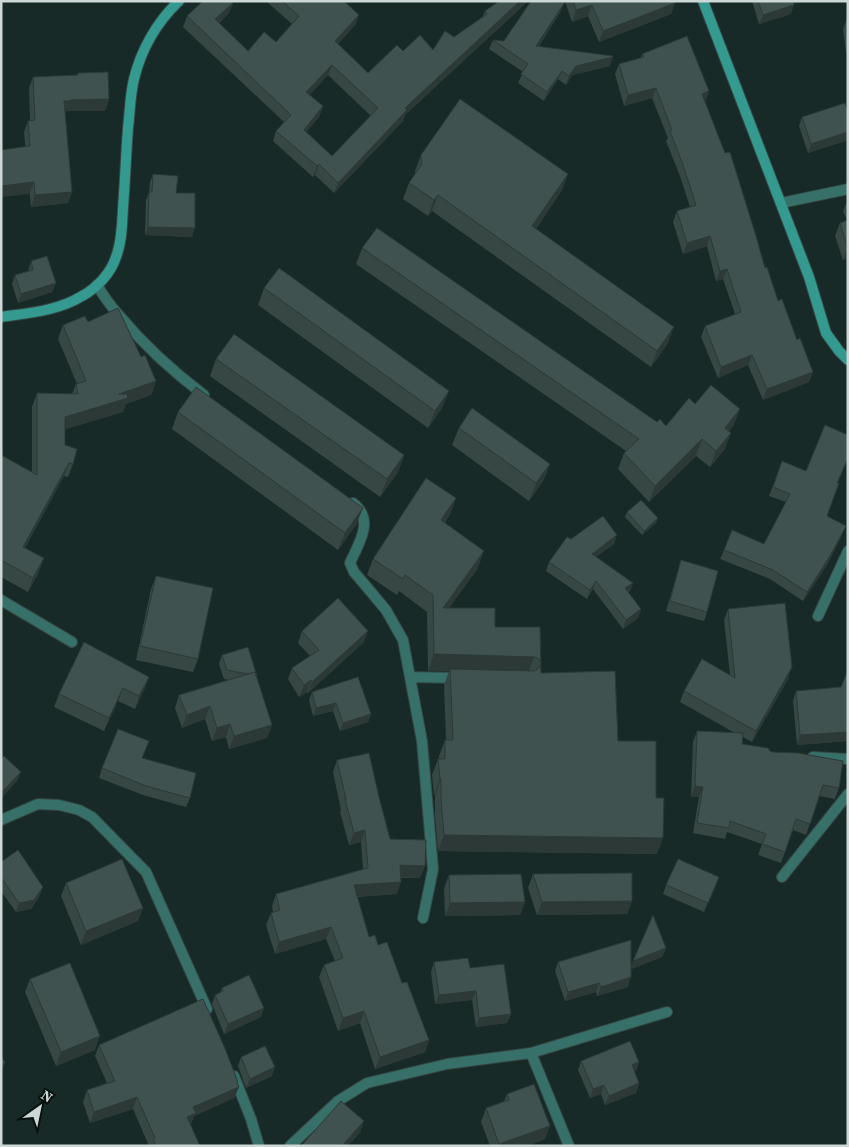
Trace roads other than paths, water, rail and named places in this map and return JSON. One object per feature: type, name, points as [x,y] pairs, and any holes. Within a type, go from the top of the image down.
[{"type":"street","points":[[1,317],[54,308],[81,297],[108,274],[116,257],[121,233],[130,105],[136,72],[141,56],[155,30],[179,1]]},
{"type":"street","points":[[704,1],[809,277],[826,333],[848,360]]},
{"type":"street","points":[[781,203],[848,189]]},
{"type":"street","points":[[97,285],[116,312],[145,344],[190,385],[212,402]]},
{"type":"street","points":[[345,496],[359,507],[365,520],[364,531],[350,562],[354,572],[386,610],[403,640],[422,741],[433,869],[423,918]]},
{"type":"street","points":[[818,616],[848,551]]},
{"type":"street","points":[[1,600],[72,642]]},
{"type":"street","points":[[410,677],[468,678]]},
{"type":"street","points":[[799,757],[848,759]]},
{"type":"street","points":[[782,877],[848,794]]},
{"type":"street","points":[[1,820],[38,804],[59,805],[79,810],[92,817],[146,872],[211,1018]]},
{"type":"street","points":[[290,1146],[338,1102],[367,1083],[447,1064],[531,1053],[667,1012]]},
{"type":"street","points":[[531,1053],[569,1146]]},
{"type":"street","points":[[229,1063],[251,1119],[259,1146]]}]
